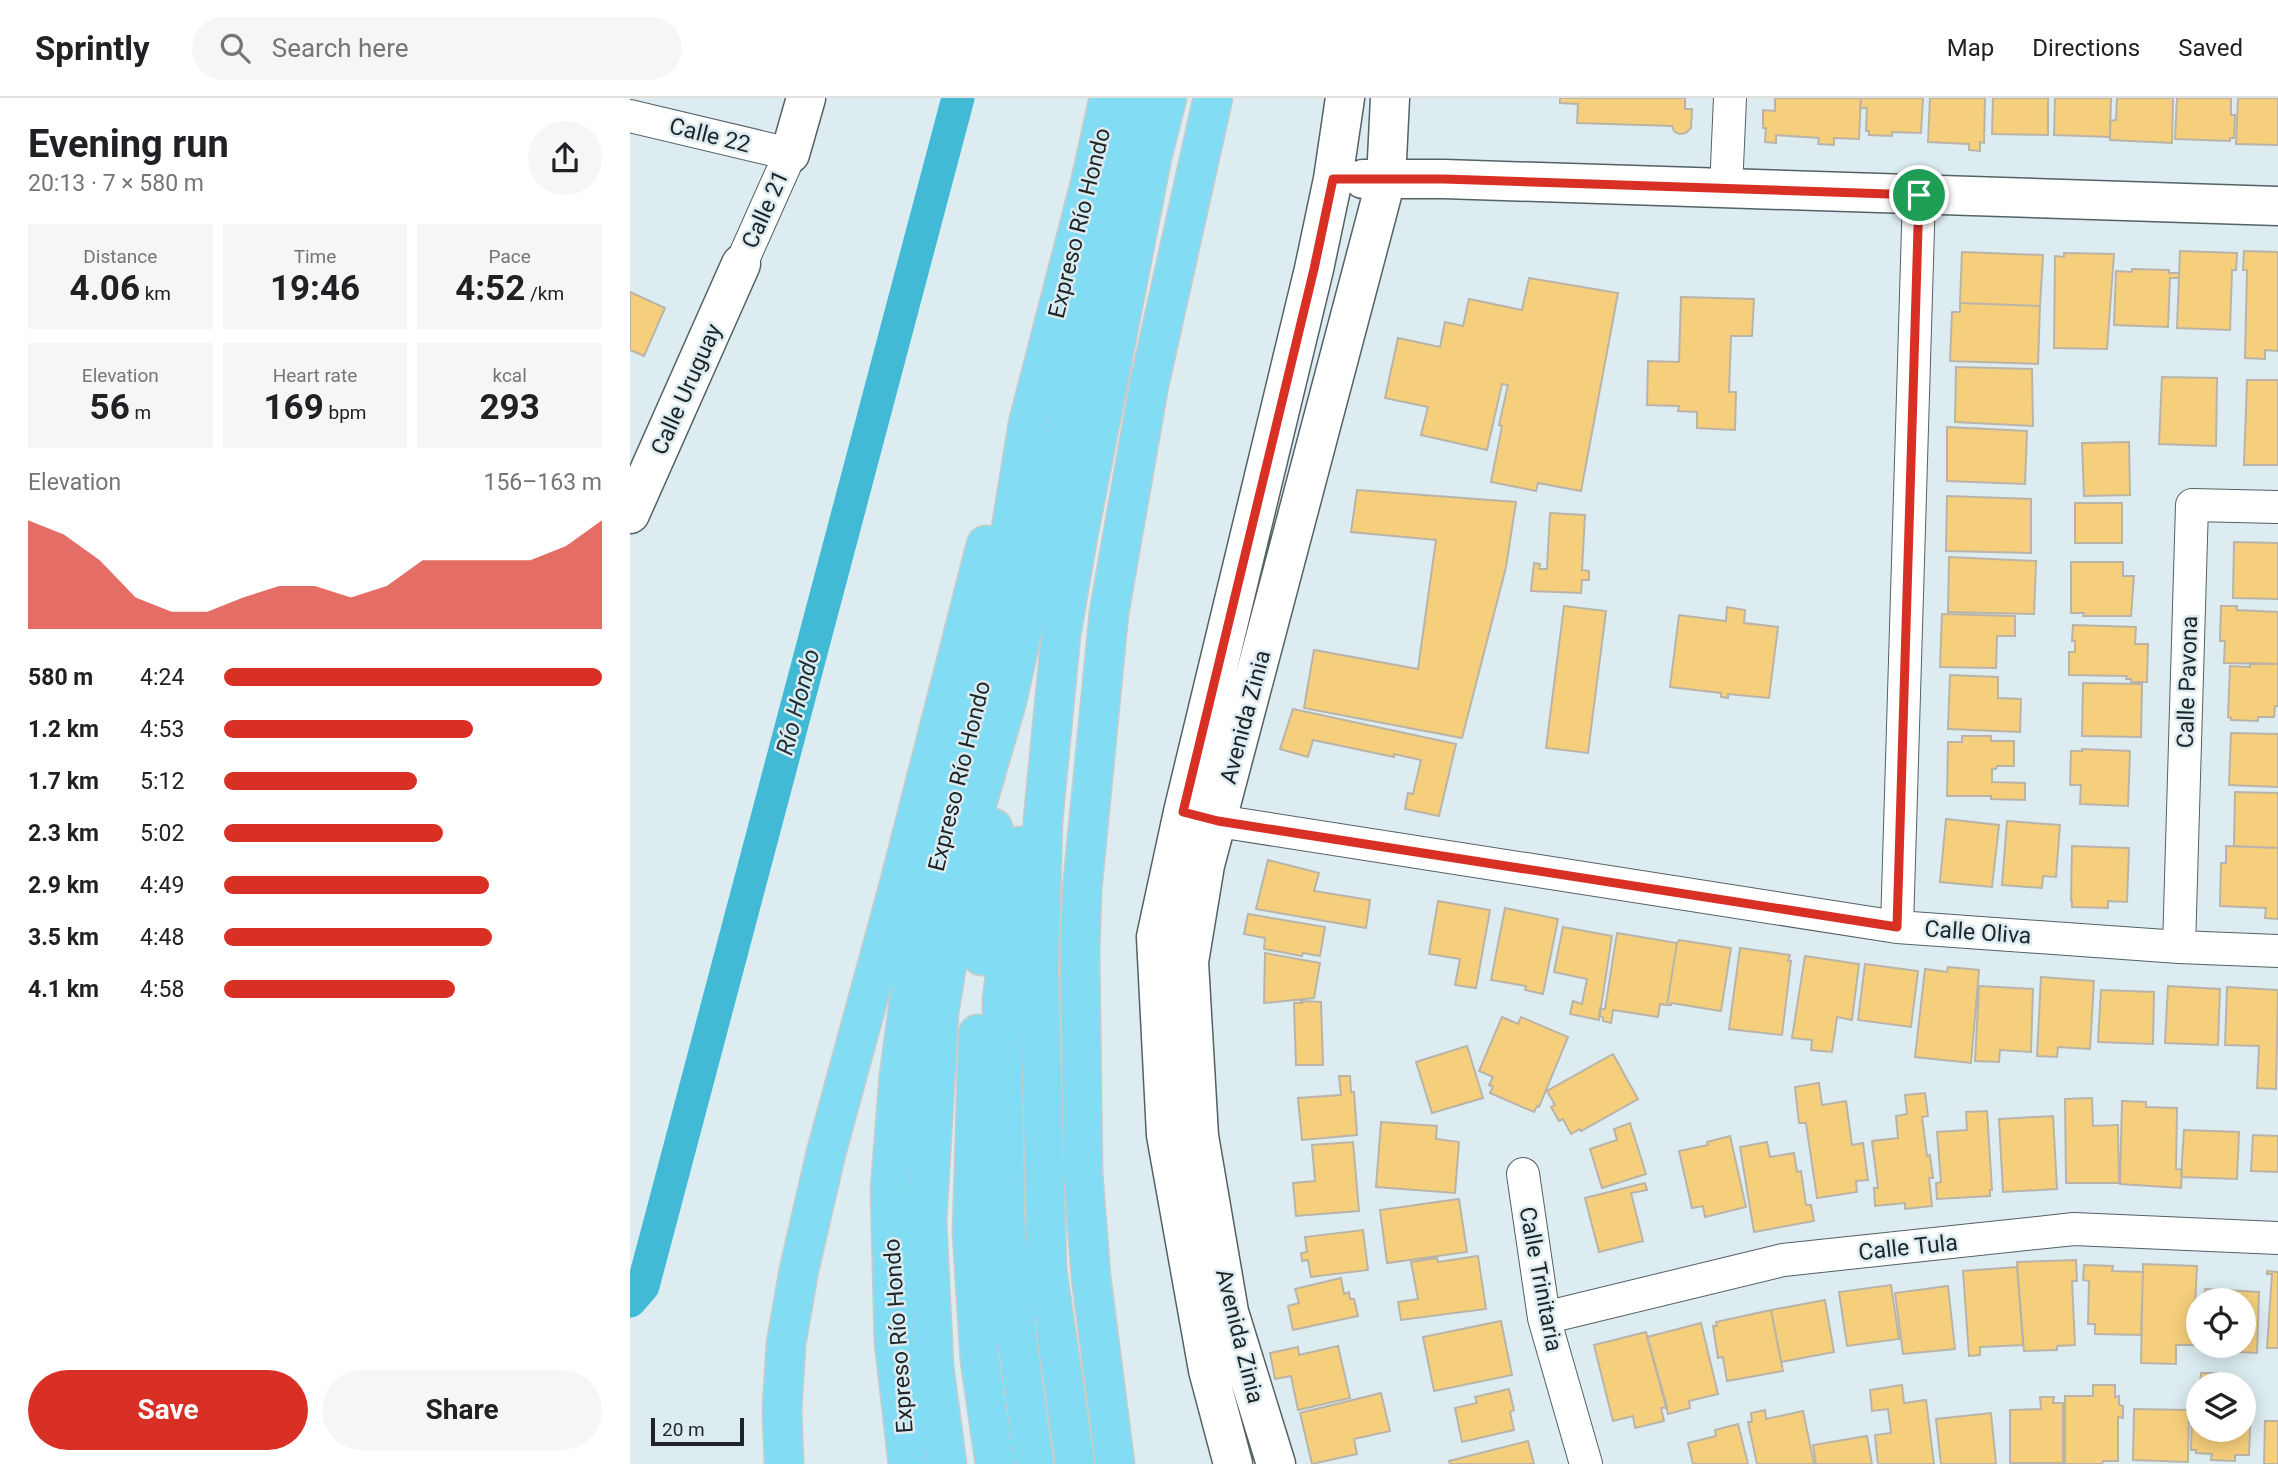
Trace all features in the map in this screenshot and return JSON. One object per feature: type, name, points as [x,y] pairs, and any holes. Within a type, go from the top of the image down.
[{"type":"highway","name":"Expreso Río Hondo","points":[[908,1464],[894,1341],[890,1190],[899,1076],[912,980],[926,911],[995,627],[1028,424],[1110,98]]},
{"type":"highway","points":[[947,1464],[934,1367],[927,1221],[939,1013],[968,834],[1007,701],[1139,98]]},
{"type":"highway","points":[[1034,1464],[1017,1339],[1005,1217],[1002,1001],[1031,757],[1061,635],[1078,536],[1167,98]]},
{"type":"highway","points":[[1115,1464],[1091,1277],[1083,1173],[1080,964],[1082,890],[1109,613],[1149,385],[1213,98]]},
{"type":"highway","points":[[784,1464],[782,1409],[786,1345],[799,1270],[826,1153],[898,889],[984,551],[1028,424]]},
{"type":"highway","points":[[1061,635],[1043,820],[1039,968],[1047,1269],[1075,1464]]},
{"type":"highway","points":[[995,1464],[980,1360],[972,1233],[979,995],[992,835],[1007,701]]},
{"type":"street","points":[[789,154],[806,98]]},
{"type":"street","name":"Avenida Zinia","points":[[1276,1464],[1229,1312],[1199,1136],[1189,962],[1205,865],[1201,817],[1333,179],[1345,98]]},
{"type":"street","name":"Avenida Zinia","points":[[1233,1464],[1208,1370],[1166,1135],[1156,937],[1201,817],[1386,180],[1390,98]]},
{"type":"street","points":[[1726,189],[1730,98]]},
{"type":"street","name":"Calle 22","points":[[630,116],[789,154]]},
{"type":"street","name":"Calle 21","points":[[741,264],[789,154]]},
{"type":"street","points":[[1333,179],[1444,179],[2278,206]]},
{"type":"street","points":[[1897,927],[1919,195]]},
{"type":"street","name":"Calle Uruguay","points":[[630,514],[741,264]]},
{"type":"street","name":"Calle Pavona","points":[[2179,947],[2192,505],[2278,507]]},
{"type":"street","name":"Calle Oliva","points":[[1201,817],[1897,927],[2179,947],[2278,951]]},
{"type":"street","name":"Calle Trinitaria","points":[[1523,1174],[1544,1318],[1586,1464]]},
{"type":"street","name":"Calle Tula","points":[[1544,1318],[1797,1258],[2074,1229],[2278,1238]]},
{"type":"building","points":[[1560,98],[1685,98],[1685,109],[1692,109],[1691,128],[1686,133],[1679,134],[1672,126],[1577,123],[1578,104],[1560,103]]},
{"type":"building","points":[[1775,98],[1861,98],[1859,139],[1834,138],[1834,145],[1818,144],[1819,138],[1776,135],[1776,143],[1765,142],[1763,110],[1775,111]]},
{"type":"building","points":[[1861,98],[1923,98],[1921,133],[1892,132],[1892,136],[1869,135],[1869,131],[1866,131],[1867,108],[1860,108]]},
{"type":"building","points":[[1930,98],[1985,98],[1984,143],[1980,142],[1980,151],[1969,150],[1969,144],[1928,142]]},
{"type":"building","points":[[1993,98],[2048,98],[2048,135],[1992,134]]},
{"type":"building","points":[[2055,98],[2111,98],[2110,137],[2054,135]]},
{"type":"building","points":[[2117,98],[2173,98],[2172,143],[2110,140],[2110,121],[2116,120]]},
{"type":"building","points":[[2177,98],[2231,98],[2231,115],[2235,115],[2234,138],[2230,138],[2230,141],[2175,139]]},
{"type":"building","points":[[2238,98],[2278,98],[2278,145],[2236,144]]},
{"type":"building","points":[[2180,251],[2237,253],[2236,270],[2232,270],[2230,330],[2177,328]]},
{"type":"building","points":[[2244,251],[2278,252],[2278,351],[2265,350],[2265,359],[2245,358],[2247,270],[2243,270]]},
{"type":"building","points":[[1962,252],[2043,255],[2040,306],[1960,303]]},
{"type":"building","points":[[2064,253],[2114,254],[2107,349],[2054,348],[2055,256],[2064,257]]},
{"type":"building","points":[[2132,269],[2169,270],[2169,273],[2179,273],[2179,278],[2170,278],[2168,327],[2114,325],[2116,271],[2132,272]]},
{"type":"building","points":[[1529,278],[1618,293],[1581,491],[1538,483],[1536,491],[1491,482],[1508,385],[1502,384],[1487,450],[1421,435],[1428,407],[1385,398],[1398,338],[1440,347],[1445,322],[1463,326],[1469,299],[1522,310]]},
{"type":"building","points":[[630,292],[665,308],[644,356],[630,350]]},
{"type":"building","points":[[1681,297],[1754,299],[1752,336],[1731,336],[1729,392],[1736,392],[1735,430],[1697,428],[1697,412],[1678,411],[1679,406],[1647,405],[1648,361],[1679,362]]},
{"type":"building","points":[[1960,303],[2040,306],[2038,364],[1950,361],[1952,312],[1960,312]]},
{"type":"building","points":[[1956,367],[2032,369],[2033,426],[1955,422]]},
{"type":"building","points":[[2162,377],[2217,378],[2216,446],[2159,444]]},
{"type":"building","points":[[2247,380],[2278,380],[2278,465],[2244,465]]},
{"type":"building","points":[[1947,427],[2027,431],[2025,484],[1947,481]]},
{"type":"building","points":[[2129,442],[2130,495],[2084,496],[2082,443]]},
{"type":"building","points":[[1357,490],[1516,502],[1506,567],[1462,738],[1304,708],[1314,650],[1418,669],[1436,540],[1351,532]]},
{"type":"building","points":[[1947,496],[2031,499],[2031,553],[1946,551]]},
{"type":"building","points":[[2075,503],[2122,503],[2122,543],[2075,543]]},
{"type":"building","points":[[1550,513],[1585,515],[1582,570],[1589,571],[1589,580],[1582,580],[1581,593],[1531,591],[1534,563],[1540,564],[1539,569],[1547,569]]},
{"type":"building","points":[[2234,542],[2278,543],[2278,599],[2233,598]]},
{"type":"building","points":[[1949,557],[2036,561],[2034,614],[1948,612]]},
{"type":"building","points":[[2071,562],[2123,562],[2123,576],[2134,576],[2131,616],[2083,616],[2084,613],[2071,613]]},
{"type":"building","points":[[1564,606],[1606,611],[1588,753],[1546,748]]},
{"type":"building","points":[[2221,606],[2237,606],[2237,610],[2278,612],[2278,664],[2224,663],[2225,641],[2220,641]]},
{"type":"building","points":[[1727,607],[1745,610],[1744,623],[1778,627],[1769,698],[1728,694],[1728,698],[1721,697],[1721,693],[1670,687],[1679,615],[1726,621]]},
{"type":"building","points":[[1942,614],[2015,616],[2015,636],[1997,636],[1996,668],[1940,667]]},
{"type":"building","points":[[2073,625],[2136,627],[2135,644],[2148,644],[2147,682],[2131,682],[2131,679],[2126,679],[2127,676],[2069,675],[2069,652],[2075,652],[2075,641],[2072,641]]},
{"type":"building","points":[[2250,663],[2278,664],[2278,706],[2275,706],[2274,717],[2258,717],[2258,721],[2231,720],[2228,717],[2230,666],[2250,667]]},
{"type":"building","points":[[1950,675],[1998,677],[1998,698],[2021,699],[2020,732],[1948,729]]},
{"type":"building","points":[[2083,683],[2142,684],[2141,737],[2082,736]]},
{"type":"building","points":[[1293,709],[1456,744],[1439,816],[1405,809],[1408,793],[1413,794],[1421,760],[1313,740],[1308,757],[1280,749]]},
{"type":"building","points":[[2231,733],[2278,734],[2278,787],[2229,785]]},
{"type":"building","points":[[1962,736],[1991,736],[1991,741],[2014,741],[2014,766],[1997,766],[1992,769],[1992,782],[2025,783],[2025,800],[1991,799],[1991,796],[1947,796],[1948,742],[1962,742]]},
{"type":"building","points":[[2071,751],[2130,751],[2128,806],[2080,804],[2081,785],[2070,785]]},
{"type":"building","points":[[2235,792],[2278,793],[2278,848],[2234,846]]},
{"type":"building","points":[[1946,819],[1999,825],[1992,887],[1940,882]]},
{"type":"building","points":[[2007,821],[2060,825],[2056,877],[2043,876],[2042,888],[2002,885]]},
{"type":"building","points":[[2072,846],[2129,848],[2127,902],[2108,901],[2108,908],[2072,907]]},
{"type":"building","points":[[2226,846],[2278,848],[2278,919],[2265,918],[2266,908],[2220,906],[2221,863],[2226,863]]},
{"type":"building","points":[[1268,860],[1319,873],[1314,891],[1370,900],[1366,928],[1256,909]]},
{"type":"building","points":[[1438,901],[1490,910],[1476,988],[1455,985],[1460,959],[1429,954]]},
{"type":"building","points":[[1505,908],[1558,919],[1543,994],[1525,990],[1526,986],[1491,980]]},
{"type":"building","points":[[1248,914],[1325,927],[1320,956],[1303,953],[1302,956],[1264,949],[1265,938],[1244,934]]},
{"type":"building","points":[[1563,927],[1612,936],[1599,1020],[1570,1014],[1573,1001],[1582,1004],[1587,979],[1554,972]]},
{"type":"building","points":[[1617,933],[1677,943],[1667,1005],[1660,1004],[1658,1017],[1613,1010],[1611,1023],[1603,1021],[1603,1017],[1599,1016],[1600,1008],[1605,1009]]},
{"type":"building","points":[[1679,940],[1731,948],[1721,1011],[1671,1003],[1667,1005]]},
{"type":"building","points":[[1740,948],[1790,955],[1782,1035],[1729,1029]]},
{"type":"building","points":[[1265,953],[1320,963],[1314,998],[1264,1003]]},
{"type":"building","points":[[1805,956],[1859,964],[1852,1020],[1837,1017],[1832,1052],[1811,1050],[1812,1040],[1792,1038]]},
{"type":"building","points":[[1865,964],[1918,971],[1911,1027],[1858,1020]]},
{"type":"building","points":[[1948,967],[1979,970],[1971,1063],[1915,1057],[1925,969],[1947,972]]},
{"type":"building","points":[[2041,977],[2094,981],[2090,1049],[2058,1047],[2057,1057],[2037,1056]]},
{"type":"building","points":[[1979,986],[2033,989],[2031,1052],[2000,1050],[1999,1062],[1975,1061]]},
{"type":"building","points":[[2168,986],[2220,989],[2218,1045],[2165,1043]]},
{"type":"building","points":[[2227,987],[2278,990],[2276,1089],[2257,1088],[2259,1046],[2225,1045]]},
{"type":"building","points":[[2101,990],[2154,992],[2153,1044],[2098,1042]]},
{"type":"building","points":[[1301,1001],[1321,1002],[1323,1065],[1296,1065],[1294,1003],[1302,1003]]},
{"type":"building","points":[[1502,1017],[1518,1024],[1521,1017],[1568,1037],[1539,1107],[1537,1106],[1534,1112],[1490,1093],[1493,1087],[1489,1085],[1493,1077],[1479,1071]]},
{"type":"building","points":[[1467,1046],[1483,1098],[1432,1113],[1416,1062]]},
{"type":"building","points":[[1613,1054],[1638,1099],[1571,1134],[1563,1119],[1559,1121],[1551,1107],[1555,1105],[1547,1091]]},
{"type":"building","points":[[1339,1076],[1350,1076],[1357,1135],[1302,1140],[1298,1098],[1341,1095]]},
{"type":"building","points":[[1819,1083],[1822,1105],[1846,1101],[1852,1145],[1863,1143],[1868,1180],[1856,1181],[1857,1192],[1817,1198],[1806,1123],[1799,1123],[1795,1087]]},
{"type":"building","points":[[1925,1093],[1928,1116],[1922,1117],[1933,1178],[1929,1178],[1932,1206],[1905,1209],[1905,1203],[1875,1206],[1874,1188],[1878,1188],[1872,1141],[1898,1138],[1896,1116],[1907,1114],[1905,1095]]},
{"type":"building","points":[[2092,1098],[2093,1126],[2118,1125],[2119,1183],[2066,1183],[2065,1099]]},
{"type":"building","points":[[2122,1101],[2146,1102],[2146,1107],[2177,1108],[2176,1169],[2182,1170],[2181,1188],[2120,1184]]},
{"type":"building","points":[[1987,1111],[1992,1190],[1990,1196],[1937,1199],[1936,1183],[1941,1182],[1937,1132],[1967,1130],[1966,1112]]},
{"type":"building","points":[[2053,1116],[2057,1189],[2003,1192],[1999,1119]]},
{"type":"building","points":[[1381,1122],[1437,1126],[1436,1139],[1459,1142],[1455,1193],[1376,1187]]},
{"type":"building","points":[[1630,1123],[1646,1174],[1602,1188],[1590,1149],[1617,1140],[1614,1129]]},
{"type":"building","points":[[2184,1130],[2239,1132],[2237,1179],[2181,1177]]},
{"type":"building","points":[[2253,1135],[2278,1136],[2278,1172],[2251,1171]]},
{"type":"building","points":[[1730,1136],[1746,1207],[1705,1217],[1703,1206],[1692,1208],[1679,1151],[1708,1145],[1707,1142]]},
{"type":"building","points":[[1353,1142],[1359,1211],[1296,1216],[1293,1183],[1315,1181],[1312,1145]]},
{"type":"building","points":[[1767,1142],[1770,1157],[1794,1153],[1797,1172],[1801,1171],[1806,1205],[1811,1205],[1814,1221],[1754,1232],[1740,1147]]},
{"type":"building","points":[[1645,1183],[1647,1190],[1631,1193],[1643,1241],[1599,1252],[1585,1198]]},
{"type":"building","points":[[1459,1199],[1467,1252],[1387,1263],[1380,1210]]},
{"type":"building","points":[[1363,1230],[1368,1270],[1311,1277],[1308,1260],[1302,1261],[1301,1253],[1307,1252],[1305,1237]]},
{"type":"building","points":[[1478,1256],[1486,1309],[1401,1320],[1398,1302],[1418,1299],[1411,1262],[1437,1258],[1438,1262]]},
{"type":"building","points":[[2076,1260],[2077,1281],[2072,1281],[2075,1345],[2057,1346],[2057,1350],[2024,1351],[2017,1262]]},
{"type":"building","points":[[2143,1264],[2197,1266],[2196,1288],[2186,1288],[2186,1345],[2176,1345],[2176,1364],[2141,1363]]},
{"type":"building","points":[[2084,1265],[2113,1266],[2112,1271],[2143,1272],[2141,1335],[2095,1334],[2095,1324],[2088,1324],[2089,1281],[2083,1280]]},
{"type":"building","points":[[2017,1267],[2023,1345],[1980,1347],[1980,1355],[1969,1356],[1963,1271]]},
{"type":"building","points":[[2267,1271],[2278,1272],[2278,1348],[2267,1348],[2272,1274],[2267,1274]]},
{"type":"building","points":[[1341,1278],[1344,1294],[1349,1292],[1350,1299],[1354,1299],[1358,1316],[1293,1330],[1288,1306],[1299,1303],[1295,1289]]},
{"type":"building","points":[[1891,1285],[1899,1339],[1847,1346],[1839,1292]]},
{"type":"building","points":[[1948,1286],[1955,1349],[1903,1354],[1895,1293]]},
{"type":"building","points":[[2256,1292],[2259,1292],[2256,1353]]},
{"type":"building","points":[[1825,1300],[1834,1352],[1781,1362],[1771,1310]]},
{"type":"building","points":[[1771,1310],[1783,1371],[1727,1381],[1723,1357],[1718,1358],[1713,1326],[1717,1326],[1716,1322]]},
{"type":"building","points":[[1501,1321],[1512,1375],[1434,1391],[1423,1337]]},
{"type":"building","points":[[1701,1323],[1718,1394],[1689,1401],[1690,1408],[1668,1414],[1647,1337]]},
{"type":"building","points":[[1646,1332],[1667,1407],[1661,1408],[1664,1421],[1635,1428],[1633,1416],[1613,1421],[1594,1345]]},
{"type":"building","points":[[1338,1346],[1350,1398],[1298,1410],[1291,1376],[1275,1379],[1270,1353],[1298,1347],[1299,1355]]},
{"type":"building","points":[[1902,1385],[1904,1403],[1926,1400],[1934,1464],[1878,1464],[1875,1435],[1891,1433],[1888,1409],[1872,1411],[1870,1390]]},
{"type":"building","points":[[2093,1385],[2115,1385],[2115,1397],[2119,1396],[2119,1405],[2123,1406],[2123,1418],[2118,1417],[2118,1461],[2065,1464],[2065,1396],[2093,1396]]},
{"type":"building","points":[[1509,1389],[1514,1410],[1510,1412],[1514,1430],[1462,1442],[1455,1408],[1477,1403],[1475,1397]]},
{"type":"building","points":[[1381,1393],[1390,1431],[1354,1439],[1357,1454],[1312,1464],[1300,1413]]},
{"type":"building","points":[[2040,1397],[2054,1397],[2053,1403],[2063,1403],[2063,1463],[2010,1463],[2010,1410],[2041,1409]]},
{"type":"building","points":[[2134,1409],[2186,1410],[2188,1462],[2133,1460]]},
{"type":"building","points":[[1765,1410],[1766,1419],[1803,1411],[1814,1464],[1757,1464],[1748,1422],[1752,1422],[1751,1413]]},
{"type":"building","points":[[1991,1413],[1996,1464],[1941,1464],[1936,1419]]},
{"type":"building","points":[[2265,1421],[2278,1421],[2278,1464],[2264,1464]]},
{"type":"building","points":[[1738,1424],[1748,1464],[1693,1464],[1688,1443],[1716,1436],[1715,1430]]},
{"type":"building","points":[[1867,1436],[1872,1464],[1816,1464],[1813,1445]]},
{"type":"building","points":[[1528,1441],[1534,1464],[1450,1464],[1449,1461]]},
{"type":"building","points":[[2191,1442],[2250,1442],[2249,1455],[2235,1455],[2235,1461],[2211,1460],[2212,1454],[2191,1450]]},
{"type":"waterway","name":"Río Hondo","points":[[630,1301],[643,1286],[958,98]]},
{"type":"route","points":[[1333,179],[1444,179],[1919,195],[1897,927],[1218,821],[1183,812],[1314,269],[1333,179]]}]
